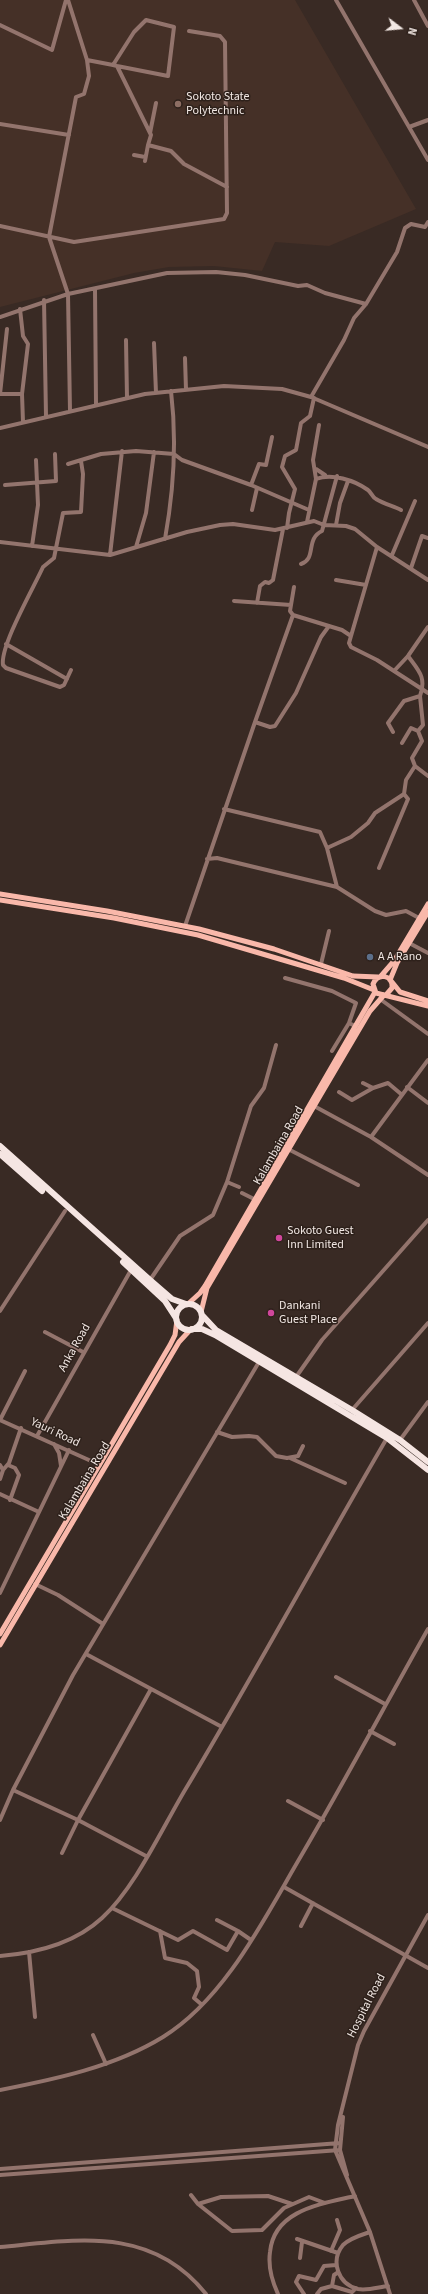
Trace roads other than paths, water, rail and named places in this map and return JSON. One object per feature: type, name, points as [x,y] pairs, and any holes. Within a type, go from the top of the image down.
[{"type":"highway","points":[[0,1146],[172,1299],[196,1306],[216,1330],[352,1410],[400,1440],[428,1462]]},
{"type":"highway","points":[[0,1154],[165,1301],[183,1328],[202,1329],[215,1334],[387,1438],[428,1470]]},
{"type":"highway","points":[[176,1319],[178,1311],[187,1304]]},
{"type":"highway","points":[[192,1329],[200,1324],[202,1314]]},
{"type":"main road","points":[[0,894],[185,926],[322,964],[354,976],[379,976],[391,981],[400,992],[428,1001]]},
{"type":"main road","points":[[0,900],[114,918],[198,935],[344,978],[383,996],[428,1006]]},
{"type":"main road","points":[[187,1304],[200,1293],[355,1026],[374,991],[374,981],[394,961],[428,904]]},
{"type":"main road","points":[[383,996],[391,991],[391,981],[397,963],[428,912]]},
{"type":"main road","name":"Kalambaina Road","points":[[202,1314],[207,1288],[370,1011],[383,996]]},
{"type":"main road","points":[[0,1634],[175,1335],[176,1319]]},
{"type":"main road","name":"Kalambaina Road","points":[[0,1645],[179,1342],[192,1329]]},
{"type":"street","points":[[0,25],[52,50],[67,0]]},
{"type":"street","points":[[67,0],[87,60],[89,76],[84,94],[76,97],[49,237],[68,294],[70,411]]},
{"type":"street","points":[[336,0],[428,160]]},
{"type":"street","points":[[414,0],[426,18],[428,26]]},
{"type":"street","points":[[87,60],[115,66],[168,76],[174,28],[146,20],[134,32],[115,66]]},
{"type":"street","points":[[0,226],[60,240],[83,242],[221,221],[226,215],[227,187],[225,42],[220,36],[189,31]]},
{"type":"street","points":[[115,66],[150,133]]},
{"type":"street","points":[[134,155],[145,159],[156,103]]},
{"type":"street","points":[[409,127],[428,120]]},
{"type":"street","points":[[0,124],[69,135]]},
{"type":"street","points":[[148,145],[171,151],[184,164],[227,187]]},
{"type":"street","points":[[257,603],[260,586],[265,582],[269,583],[273,580],[295,489],[282,467],[285,456],[296,450],[301,423],[310,416],[313,397],[344,340],[354,318],[366,304],[397,252],[405,228],[411,224],[425,227],[428,222]]},
{"type":"street","points":[[0,317],[44,300],[68,294],[167,274],[216,272],[245,275],[298,286],[307,285],[325,293],[366,304]]},
{"type":"street","points":[[95,289],[96,404]]},
{"type":"street","points":[[44,300],[46,416]]},
{"type":"street","points":[[20,309],[23,336],[28,344],[22,394],[23,422]]},
{"type":"street","points":[[6,330],[0,394],[22,394]]},
{"type":"street","points":[[126,340],[127,398]]},
{"type":"street","points":[[154,343],[156,393]]},
{"type":"street","points":[[185,358],[186,390]]},
{"type":"street","points":[[0,428],[96,404],[127,398],[171,391],[224,386],[282,389],[313,397],[428,447]]},
{"type":"street","points":[[165,539],[172,496],[175,430],[171,391]]},
{"type":"street","points":[[307,522],[316,479],[316,469],[313,460],[319,425]]},
{"type":"street","points":[[251,485],[259,464],[266,465],[272,437]]},
{"type":"street","points":[[68,464],[100,454],[122,451],[174,454],[182,460],[251,485],[309,510]]},
{"type":"street","points":[[110,555],[122,451]]},
{"type":"street","points":[[136,547],[146,513],[154,452]]},
{"type":"street","points":[[5,485],[56,481],[55,454]]},
{"type":"street","points":[[32,546],[38,505],[36,460]]},
{"type":"street","points":[[71,670],[63,686],[60,687],[6,668],[2,662],[6,644],[43,567],[54,558],[57,550],[63,513],[81,512],[83,474],[81,461]]},
{"type":"street","points":[[316,469],[325,475]]},
{"type":"street","points":[[316,479],[325,475],[337,476],[369,490],[374,498],[386,505],[401,510]]},
{"type":"street","points":[[301,564],[309,558],[312,551],[311,542],[316,534],[322,531],[337,476]]},
{"type":"street","points":[[336,525],[340,503],[348,481]]},
{"type":"street","points":[[252,510],[257,488]]},
{"type":"street","points":[[392,556],[416,501]]},
{"type":"street","points":[[0,542],[57,550],[110,555],[187,532],[233,524],[274,530],[285,529],[314,521],[324,525],[346,526],[355,529],[377,547],[428,580]]},
{"type":"street","points":[[411,568],[422,536],[428,538]]},
{"type":"street","points":[[377,547],[349,643],[351,647],[394,671],[428,693]]},
{"type":"street","points":[[336,580],[366,585]]},
{"type":"street","points":[[294,587],[290,611],[293,615],[342,630],[351,636]]},
{"type":"street","points":[[234,601],[291,605]]},
{"type":"street","points":[[185,926],[209,851],[293,615]]},
{"type":"street","points":[[323,625],[324,632]]},
{"type":"street","points":[[255,722],[270,727],[275,726],[296,693],[324,632],[329,626]]},
{"type":"street","points":[[394,671],[408,656],[428,627]]},
{"type":"street","points":[[6,644],[67,679]]},
{"type":"street","points":[[408,656],[423,677],[423,690],[420,696],[423,725],[418,731]]},
{"type":"street","points":[[393,732],[388,723],[404,701],[420,696]]},
{"type":"street","points":[[402,743],[411,728],[418,731],[422,741],[412,758],[415,766],[428,776]]},
{"type":"street","points":[[379,868],[408,799],[404,794],[406,780],[415,766]]},
{"type":"street","points":[[327,848],[351,837],[368,823],[376,813],[404,794]]},
{"type":"street","points":[[224,809],[300,829],[318,831],[323,836],[337,888]]},
{"type":"street","points":[[209,851],[217,858]]},
{"type":"street","points":[[207,859],[217,858],[337,888],[374,911],[386,915],[406,911],[419,918]]},
{"type":"street","points":[[322,964],[329,931]]},
{"type":"street","points":[[409,942],[428,953]]},
{"type":"street","points":[[285,978],[332,991],[356,1003],[349,1023],[332,1052]]},
{"type":"street","points":[[383,996],[428,1034]]},
{"type":"street","points":[[349,1023],[355,1026]]},
{"type":"street","points":[[150,1280],[180,1236],[213,1215],[227,1182],[251,1106],[264,1088],[276,1045]]},
{"type":"street","points":[[371,1137],[401,1094],[428,1060]]},
{"type":"street","points":[[363,1083],[373,1088]]},
{"type":"street","points":[[339,1092],[352,1100],[373,1088],[388,1083],[401,1094]]},
{"type":"street","points":[[407,1087],[428,1103]]},
{"type":"street","points":[[314,1106],[371,1137],[428,1175]]},
{"type":"street","points":[[288,1149],[358,1185]]},
{"type":"street","points":[[227,1182],[239,1187]]},
{"type":"street","points":[[242,1194],[254,1198]]},
{"type":"street","points":[[0,1311],[65,1211]]},
{"type":"street","points":[[296,1377],[322,1340],[428,1220]]},
{"type":"street","name":"Anka Road","points":[[37,1436],[83,1352],[131,1270]]},
{"type":"street","points":[[352,1410],[428,1323]]},
{"type":"street","points":[[45,1332],[83,1352]]},
{"type":"street","points":[[0,1820],[13,1790],[50,1717],[103,1624],[260,1362]]},
{"type":"street","points":[[0,1420],[25,1371]]},
{"type":"street","points":[[400,1440],[426,1409],[428,1402]]},
{"type":"street","name":"Yauri Road","points":[[0,1420],[100,1464]]},
{"type":"street","points":[[0,1479],[3,1470],[8,1465],[21,1428]]},
{"type":"street","points":[[217,1432],[232,1437],[257,1437],[276,1456],[289,1458],[345,1483]]},
{"type":"street","points":[[0,1956],[28,1952],[72,1940],[91,1927],[112,1908],[133,1880],[387,1438]]},
{"type":"street","points":[[54,1444],[60,1453],[61,1466]]},
{"type":"street","points":[[289,1458],[298,1456],[303,1446]]},
{"type":"street","points":[[0,1592],[69,1450]]},
{"type":"street","points":[[0,1465],[3,1470]]},
{"type":"street","points":[[8,1465],[14,1468],[19,1475],[10,1500]]},
{"type":"street","points":[[0,1494],[10,1500],[39,1512]]},
{"type":"street","points":[[35,1584],[58,1595],[103,1624]]},
{"type":"street","points":[[0,2090],[106,2064],[164,2036],[183,2022],[201,2004],[240,1960],[323,1820],[370,1731],[428,1629]]},
{"type":"street","points":[[86,1654],[222,1727]]},
{"type":"street","points":[[336,1677],[385,1704]]},
{"type":"street","points":[[62,1853],[78,1820],[151,1689]]},
{"type":"street","points":[[370,1731],[394,1744]]},
{"type":"street","points":[[13,1790],[78,1820],[146,1856]]},
{"type":"street","points":[[288,1801],[323,1820]]},
{"type":"street","points":[[284,1887],[428,1968]]},
{"type":"street","points":[[301,1926],[313,1903]]},
{"type":"street","points":[[112,1908],[178,1940],[193,1930],[227,1950],[238,1931]]},
{"type":"street","name":"Hospital Road","points":[[343,2113],[361,2038],[428,1915]]},
{"type":"street","points":[[217,1920],[251,1940]]},
{"type":"street","points":[[160,1931],[165,1958],[187,1964],[197,1971],[199,1987],[194,1998],[201,2004]]},
{"type":"street","points":[[28,1952],[35,2017]]},
{"type":"street","points":[[93,2035],[106,2064]]},
{"type":"street","points":[[343,2113],[340,2150],[348,2179]]},
{"type":"street","points":[[343,2113],[334,2144],[335,2150],[356,2196],[370,2232],[390,2294]]},
{"type":"street","points":[[0,2169],[340,2144]]},
{"type":"street","points":[[312,2146],[313,2152]]},
{"type":"street","points":[[0,2175],[340,2150]]},
{"type":"street","points":[[215,2152],[216,2159]]},
{"type":"street","points":[[119,2160],[120,2166]]},
{"type":"street","points":[[23,2168],[23,2174]]},
{"type":"street","points":[[191,2195],[198,2204],[232,2232],[237,2233],[262,2230],[284,2208],[309,2197],[325,2203]]},
{"type":"street","points":[[198,2204],[221,2197],[268,2196],[292,2204]]},
{"type":"street","points":[[278,2294],[271,2274],[269,2258],[272,2237],[275,2230],[290,2216],[325,2203],[356,2196]]},
{"type":"street","points":[[331,2251],[340,2230],[337,2220]]},
{"type":"street","points":[[370,2232],[349,2240],[338,2253],[336,2265],[337,2273],[342,2279],[356,2288],[369,2289],[388,2286]]},
{"type":"street","points":[[0,2247],[84,2239],[128,2244],[150,2251],[174,2264],[193,2279],[206,2294]]},
{"type":"street","points":[[297,2239],[302,2242],[338,2253]]},
{"type":"street","points":[[300,2258],[302,2242]]},
{"type":"street","points":[[304,2294],[296,2282],[299,2276],[316,2280],[324,2266],[336,2265]]},
{"type":"street","points":[[332,2286],[334,2275],[337,2273]]},
{"type":"street","points":[[317,2294],[321,2289],[332,2286],[352,2292],[356,2288]]},
{"type":"place","name":"Sokoto State Polytechnic","points":[[178,104]]},
{"type":"place","name":"A A Rano","points":[[370,957]]},
{"type":"place","name":"Sokoto Guest Inn Limited","points":[[279,1238]]},
{"type":"place","name":"Dankani Guest Place","points":[[271,1313]]}]
